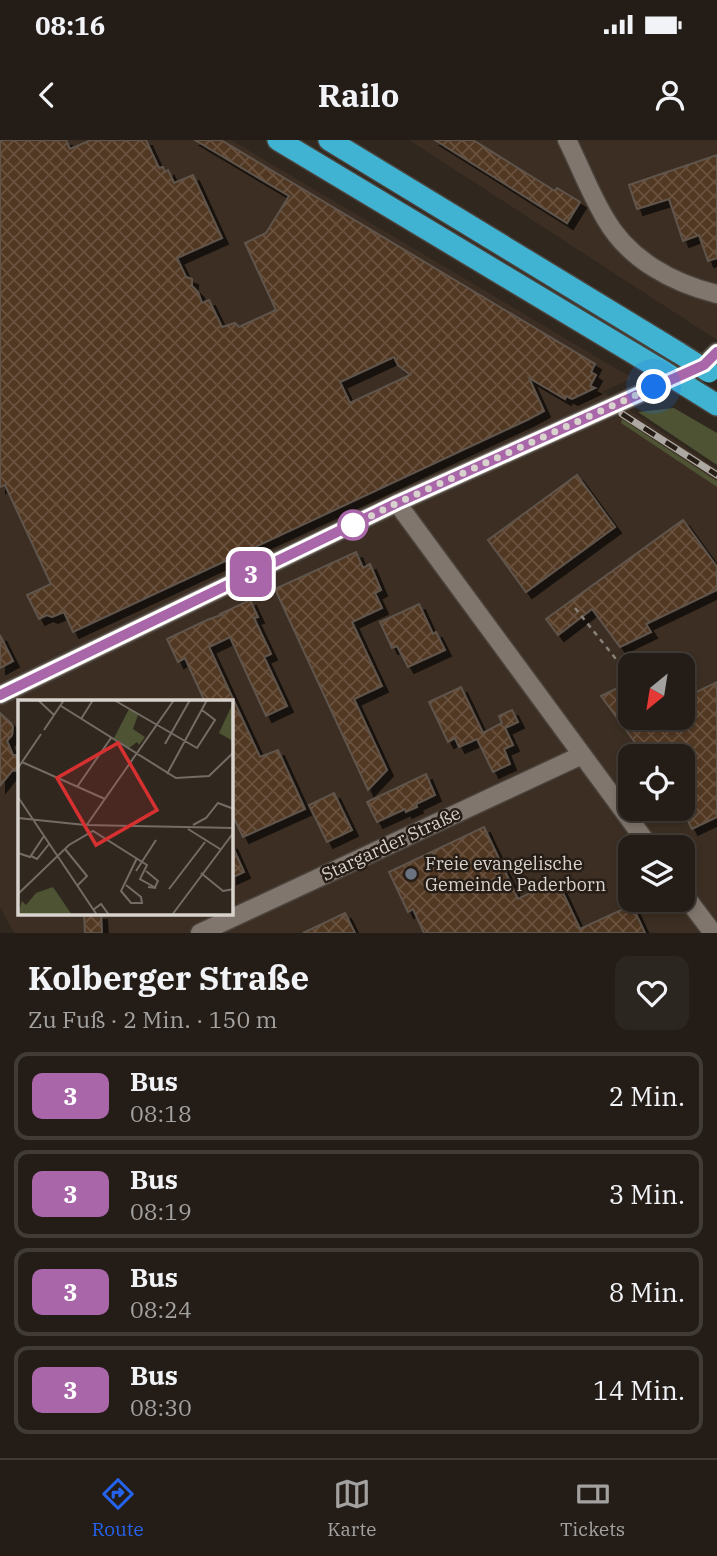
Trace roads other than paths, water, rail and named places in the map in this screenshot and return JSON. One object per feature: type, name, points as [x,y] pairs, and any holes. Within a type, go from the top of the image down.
[{"type":"highway","points":[[278,140],[717,405]]},
{"type":"highway","points":[[329,140],[680,353],[714,367]]},
{"type":"street","points":[[567,140],[605,218],[620,239],[642,260],[669,277],[717,294]]},
{"type":"street","points":[[0,695],[397,503],[704,365],[714,367]]},
{"type":"street","points":[[397,503],[641,835]]},
{"type":"street","name":"Stargarder Straße","points":[[200,933],[582,755]]},
{"type":"street","points":[[695,908],[715,932]]},
{"type":"railway","points":[[622,414],[717,475]]},
{"type":"place","name":"Freie evangelische Gemeinde Paderborn","points":[[411,874]]}]
